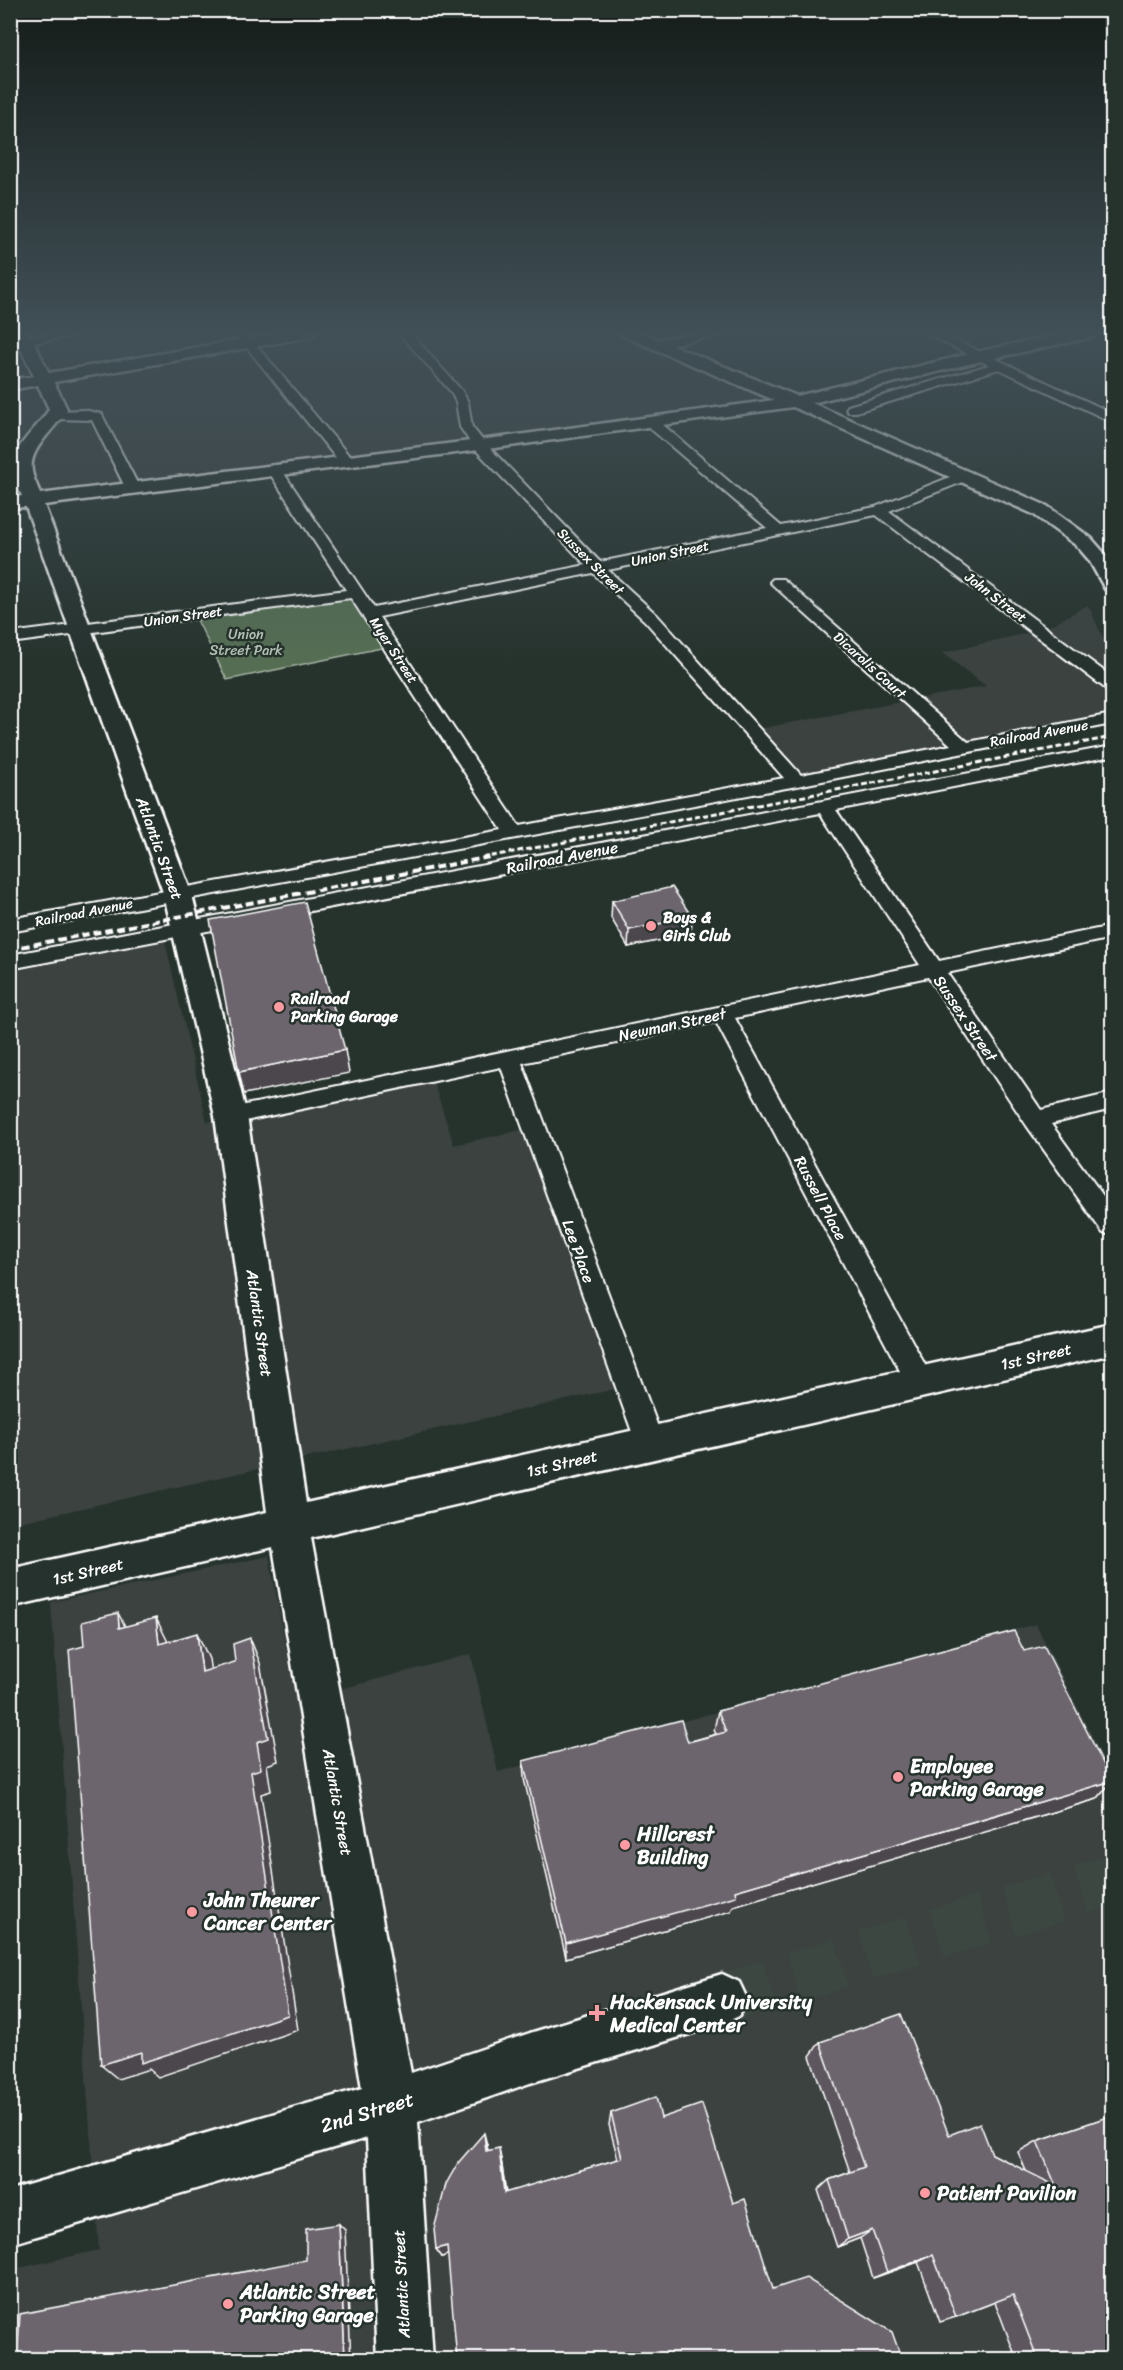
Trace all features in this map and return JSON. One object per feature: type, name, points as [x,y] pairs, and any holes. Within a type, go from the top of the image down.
[{"type":"street","name":"Atlantic Street","points":[[32,443],[22,460],[22,501],[79,629],[178,895],[231,1116],[289,1525],[391,2105],[405,2360]]},
{"type":"street","points":[[110,443],[132,488]]},
{"type":"street","points":[[331,443],[346,461]]},
{"type":"street","points":[[22,501],[496,443]]},
{"type":"street","points":[[675,443],[778,530]]},
{"type":"street","points":[[888,443],[1020,500],[1068,529],[1098,558],[1113,585]]},
{"type":"street","name":"Sussex Street","points":[[479,445],[597,568],[651,618],[796,781]]},
{"type":"street","name":"Myer Street","points":[[274,469],[513,832]]},
{"type":"street","name":"Union Street","points":[[369,614],[879,510],[965,476]]},
{"type":"street","name":"John Street","points":[[879,510],[1113,685]]},
{"type":"street","name":"Dicarolis Court","points":[[778,582],[963,747]]},
{"type":"street","name":"Union Street","points":[[10,638],[356,593]]},
{"type":"street","name":"Railroad Avenue","points":[[10,926],[796,781],[1113,719]]},
{"type":"street","name":"Railroad Avenue","points":[[10,962],[187,930],[1113,751]]},
{"type":"street","name":"Sussex Street","points":[[825,807],[1035,1120],[1113,1227]]},
{"type":"street","name":"Newman Street","points":[[231,1116],[1113,932]]},
{"type":"street","name":"Russell Place","points":[[722,1014],[920,1382]]},
{"type":"street","name":"Lee Place","points":[[509,1058],[650,1443]]},
{"type":"street","points":[[1035,1120],[1113,1101]]},
{"type":"street","name":"1st Street","points":[[10,1588],[1113,1339]]},
{"type":"street","name":"2nd Street","points":[[10,2217],[391,2105],[530,2058],[722,1999]]},
{"type":"shaded area","points":[[11,443],[453,443],[346,461],[11,503]]},
{"type":"shaded area","points":[[1088,605],[1112,657],[1112,726],[807,785],[752,730],[986,686],[942,653],[1044,629]]},
{"type":"shaded area","points":[[165,941],[207,1122],[431,1075],[454,1145],[531,1128],[624,1387],[11,1524],[10,962]]},
{"type":"shaded area","name":"Hackensack University Medical Center","points":[[269,1556],[296,1701],[471,1654],[498,1772],[1036,1624],[1112,1777],[1112,2359],[11,2360],[10,2310],[15,2269],[99,2250],[51,1602]]},
{"type":"green space","name":"Union Street Park","points":[[356,593],[391,646],[227,680],[194,614]]},
{"type":"building","points":[[672,887],[692,917],[629,930],[612,901]]},
{"type":"building","name":"Railroad Parking Garage","points":[[305,902],[345,1050],[239,1072],[210,920]]},
{"type":"building","name":"John Theurer Cancer Center","points":[[118,1613],[119,1628],[156,1618],[159,1644],[197,1633],[202,1672],[235,1662],[233,1644],[250,1638],[268,1738],[257,1742],[261,1769],[251,1772],[288,2015],[141,2063],[141,2052],[101,2065],[69,1650],[84,1646],[82,1622]]},
{"type":"building","points":[[1014,1631],[1024,1651],[1044,1646],[1112,1781],[735,1891],[736,1896],[566,1943],[523,1761],[681,1720],[688,1742],[726,1732],[718,1711]]},
{"type":"building","name":"Patient Pavilion","points":[[901,2014],[949,2135],[980,2123],[992,2154],[1056,2186],[1037,2141],[1113,2115],[1113,2360],[1038,2360],[1013,2295],[956,2317],[933,2255],[887,2272],[872,2230],[848,2239],[829,2180],[864,2167],[820,2042]]},
{"type":"building","points":[[656,2097],[661,2118],[702,2104],[733,2203],[745,2199],[773,2289],[806,2278],[892,2332],[902,2360],[457,2360],[447,2246],[436,2249],[434,2229],[446,2184],[458,2163],[484,2133],[486,2151],[499,2148],[504,2193],[622,2158],[611,2113]]},
{"type":"building","name":"Atlantic Street Parking Garage","points":[[339,2224],[345,2360],[17,2360],[20,2314],[306,2260],[306,2229]]},
{"type":"tunnel","points":[[722,1999],[1112,1880]]},
{"type":"railway","points":[[482,858],[1112,737]]},
{"type":"railway","points":[[10,949],[490,857]]},
{"type":"place","name":"Boys & Girls Club","points":[[651,926]]},
{"type":"place","name":"Railroad Parking Garage","points":[[279,1007]]},
{"type":"place","name":"Employee Parking Garage","points":[[898,1777]]},
{"type":"place","name":"Hillcrest Building","points":[[625,1845]]},
{"type":"place","name":"John Theurer Cancer Center","points":[[192,1912]]},
{"type":"place","name":"Hackensack University Medical Center","points":[[597,2013]]},
{"type":"place","name":"Patient Pavilion","points":[[925,2193]]},
{"type":"place","name":"Atlantic Street Parking Garage","points":[[228,2304]]}]
